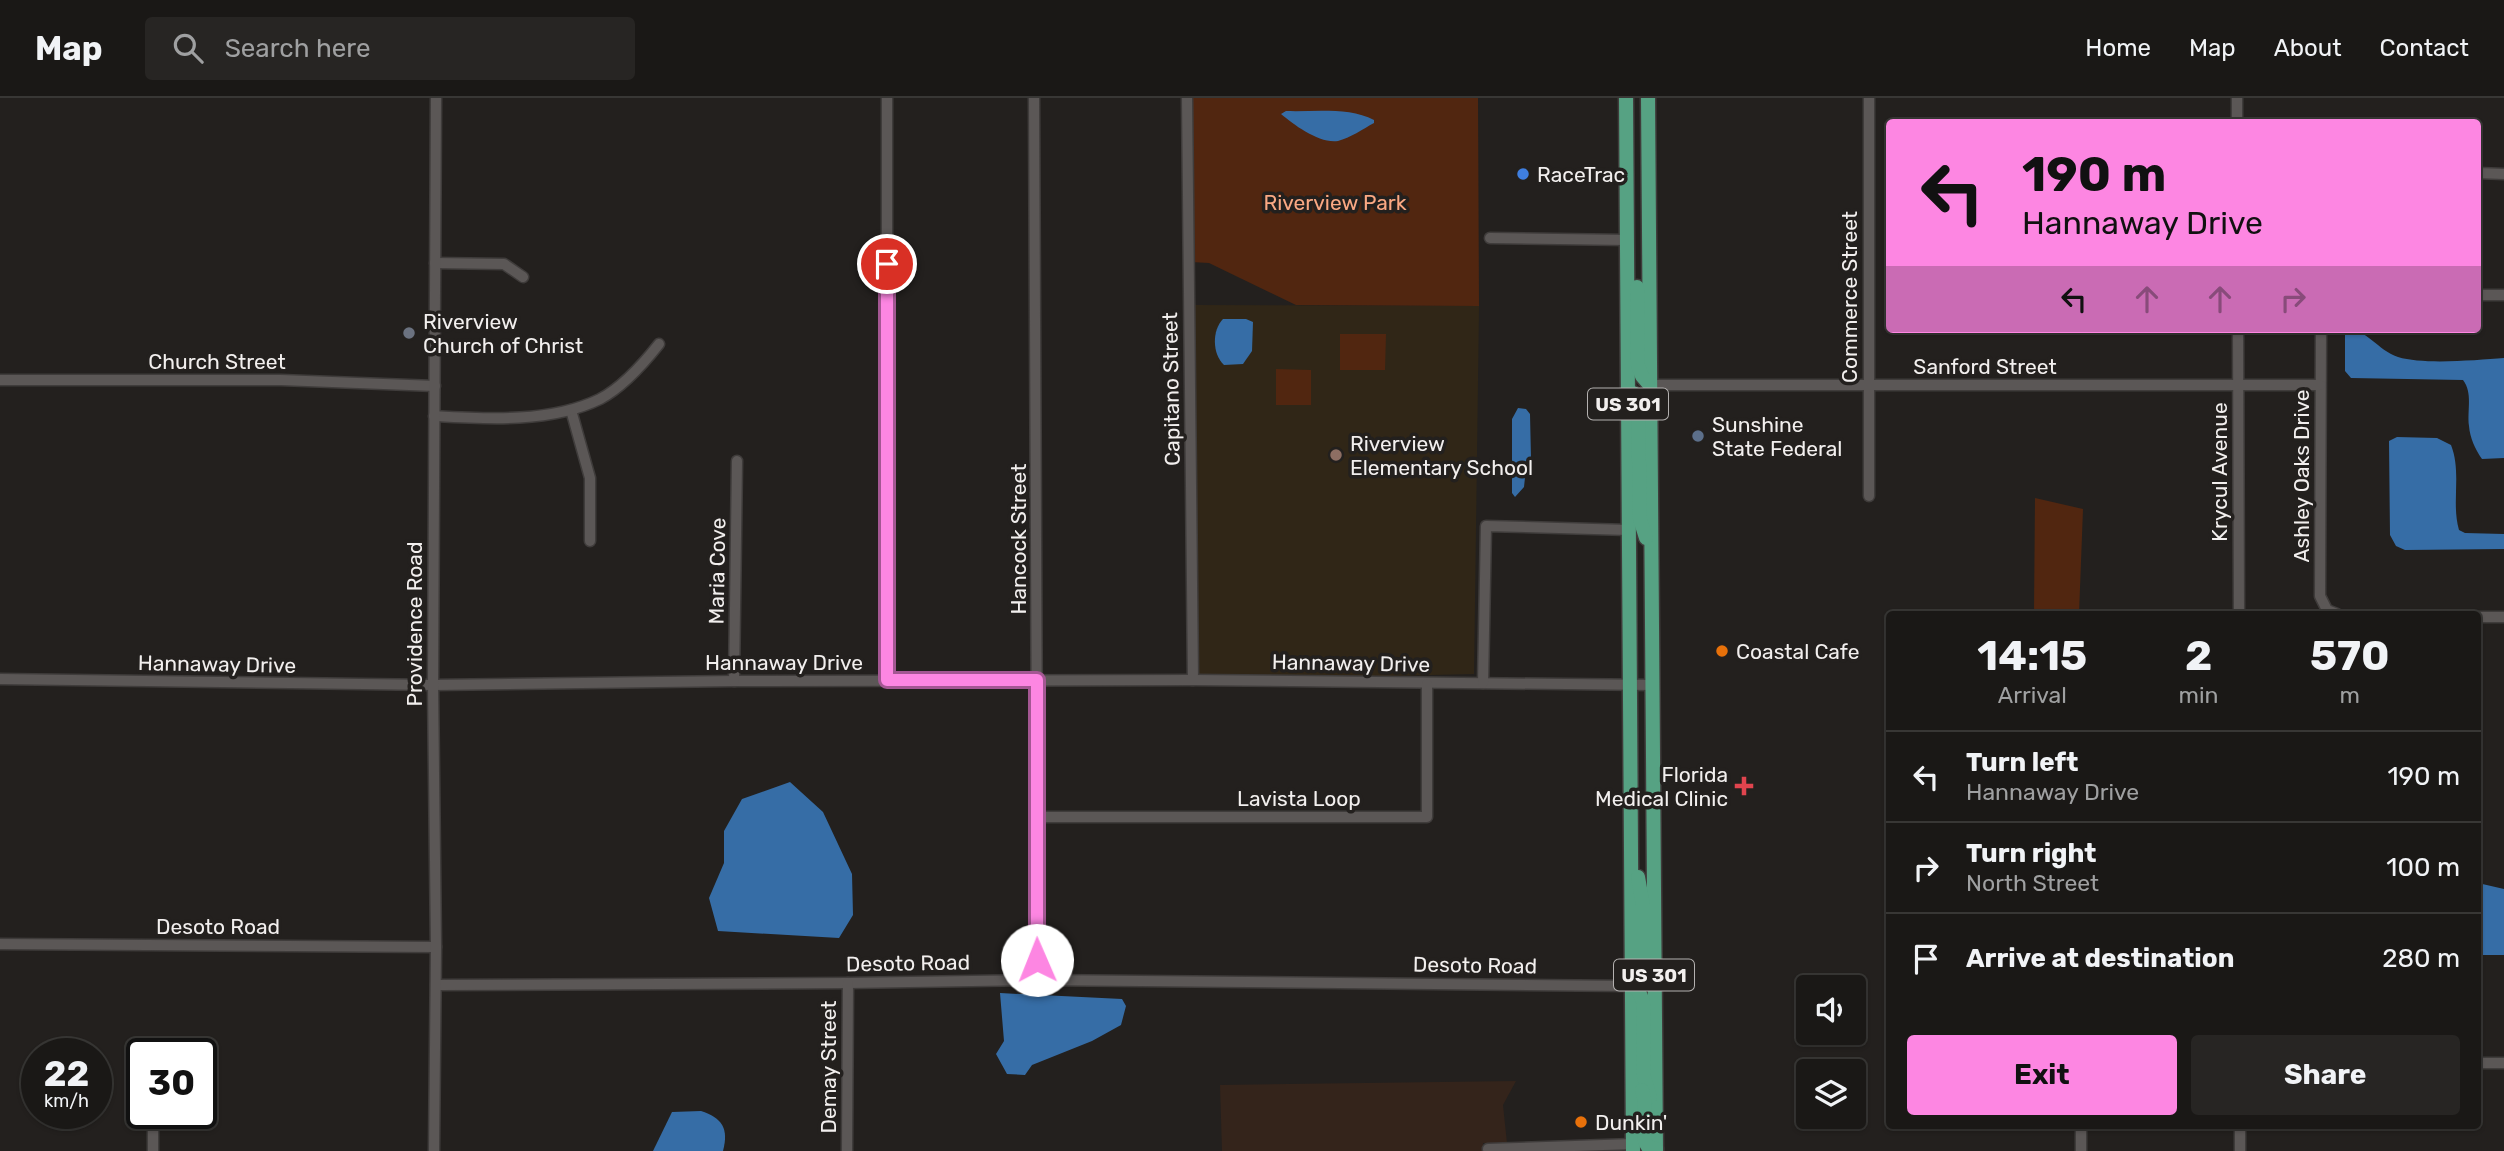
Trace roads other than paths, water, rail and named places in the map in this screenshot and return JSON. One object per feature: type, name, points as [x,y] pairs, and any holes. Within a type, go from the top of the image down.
[{"type":"main road","name":"US 301","points":[[1626,98],[1633,1062],[1644,1149]]},
{"type":"main road","name":"US 301","points":[[1644,1149],[1655,1119],[1648,98]]},
{"type":"main road","points":[[1627,256],[1637,284],[1639,366],[1642,376],[1650,384]]},
{"type":"main road","points":[[1628,391],[1635,395],[1638,404],[1640,519],[1650,550]]},
{"type":"main road","points":[[1632,859],[1643,905],[1643,957],[1645,964],[1654,971]]},
{"type":"main road","points":[[1632,986],[1638,990],[1643,1001],[1644,1077],[1655,1119]]},
{"type":"main road","points":[[1633,1062],[1644,1097],[1645,1142],[1648,1147],[1644,1149]]},
{"type":"street","name":"Providence Road","points":[[434,1151],[436,98]]},
{"type":"street","points":[[887,98],[887,680]]},
{"type":"street","name":"Hancock Street","points":[[1034,98],[1038,979]]},
{"type":"street","name":"Capitano Street","points":[[1187,98],[1193,680]]},
{"type":"street","name":"Commerce Street","points":[[1868,496],[1869,98]]},
{"type":"street","points":[[2237,98],[2237,119]]},
{"type":"street","points":[[2481,173],[2504,174]]},
{"type":"street","points":[[1490,238],[1627,240]]},
{"type":"street","points":[[435,263],[504,264],[523,277]]},
{"type":"street","points":[[2481,295],[2504,295]]},
{"type":"street","name":"Krycul Avenue","points":[[2238,333],[2239,611]]},
{"type":"street","name":"Ashley Oaks Drive","points":[[2321,333],[2320,596],[2330,611]]},
{"type":"street","points":[[434,416],[531,416],[571,410],[602,398],[642,366],[659,344]]},
{"type":"street","name":"Church Street","points":[[0,380],[281,380],[435,386]]},
{"type":"street","name":"Sanford Street","points":[[1650,384],[2320,385]]},
{"type":"street","points":[[571,410],[590,478],[590,541]]},
{"type":"street","name":"Maria Cove","points":[[734,681],[737,461]]},
{"type":"street","points":[[1483,684],[1486,526],[1629,530]]},
{"type":"street","points":[[2481,617],[2504,617]]},
{"type":"street","name":"Hannaway Drive","points":[[0,679],[433,685],[887,680],[1652,685]]},
{"type":"street","name":"Lavista Loop","points":[[1037,817],[1427,817],[1427,684]]},
{"type":"street","name":"Desoto Road","points":[[0,944],[436,947]]},
{"type":"street","name":"Desoto Road","points":[[436,985],[848,983],[1038,979],[1632,986]]},
{"type":"street","name":"Demay Street","points":[[847,1151],[848,983]]},
{"type":"street","points":[[2481,1063],[2504,1063]]},
{"type":"street","points":[[153,1129],[153,1151]]},
{"type":"street","points":[[2081,1129],[2081,1151]]},
{"type":"street","points":[[2240,1129],[2240,1151]]},
{"type":"street","points":[[1488,1149],[1644,1149]]},
{"type":"water","points":[[1286,111],[1354,113],[1374,120],[1374,123],[1338,141],[1323,140],[1281,114]]},
{"type":"water","points":[[1223,319],[1246,319],[1253,322],[1252,351],[1243,364],[1224,365],[1217,355],[1215,335]]},
{"type":"water","points":[[2345,333],[2362,333],[2391,354],[2409,359],[2450,361],[2504,358],[2504,458],[2482,459],[2477,451],[2470,430],[2469,396],[2463,380],[2351,378],[2345,371]]},
{"type":"water","points":[[1518,408],[1526,409],[1530,414],[1531,459],[1526,468],[1524,487],[1515,497],[1512,493],[1512,419]]},
{"type":"water","points":[[2397,437],[2437,438],[2451,445],[2456,466],[2459,530],[2465,533],[2504,534],[2504,549],[2405,550],[2396,546],[2390,535],[2389,441]]},
{"type":"water","points":[[790,782],[823,812],[852,874],[853,915],[839,938],[718,931],[709,898],[724,863],[724,831],[742,799]]},
{"type":"water","points":[[2481,884],[2504,889],[2504,955],[2481,955]]},
{"type":"water","points":[[1000,993],[1122,999],[1126,1006],[1121,1025],[1092,1041],[1032,1065],[1025,1075],[1007,1074],[996,1054],[1004,1041]]},
{"type":"water","points":[[701,1111],[714,1117],[722,1125],[725,1136],[723,1151],[653,1151],[672,1112]]},
{"type":"place","name":"RaceTrac","points":[[1523,174]]},
{"type":"place","name":"Riverview Church of Christ","points":[[409,333]]},
{"type":"place","name":"Sunshine State Federal","points":[[1698,436]]},
{"type":"place","name":"Riverview Elementary School","points":[[1336,455]]},
{"type":"place","name":"Coastal Cafe","points":[[1722,651]]},
{"type":"place","name":"Florida Medical Clinic","points":[[1744,786]]},
{"type":"place","name":"Dunkin'","points":[[1581,1122]]},
{"type":"park label","name":"Riverview Park","points":[[1335,202]]}]
